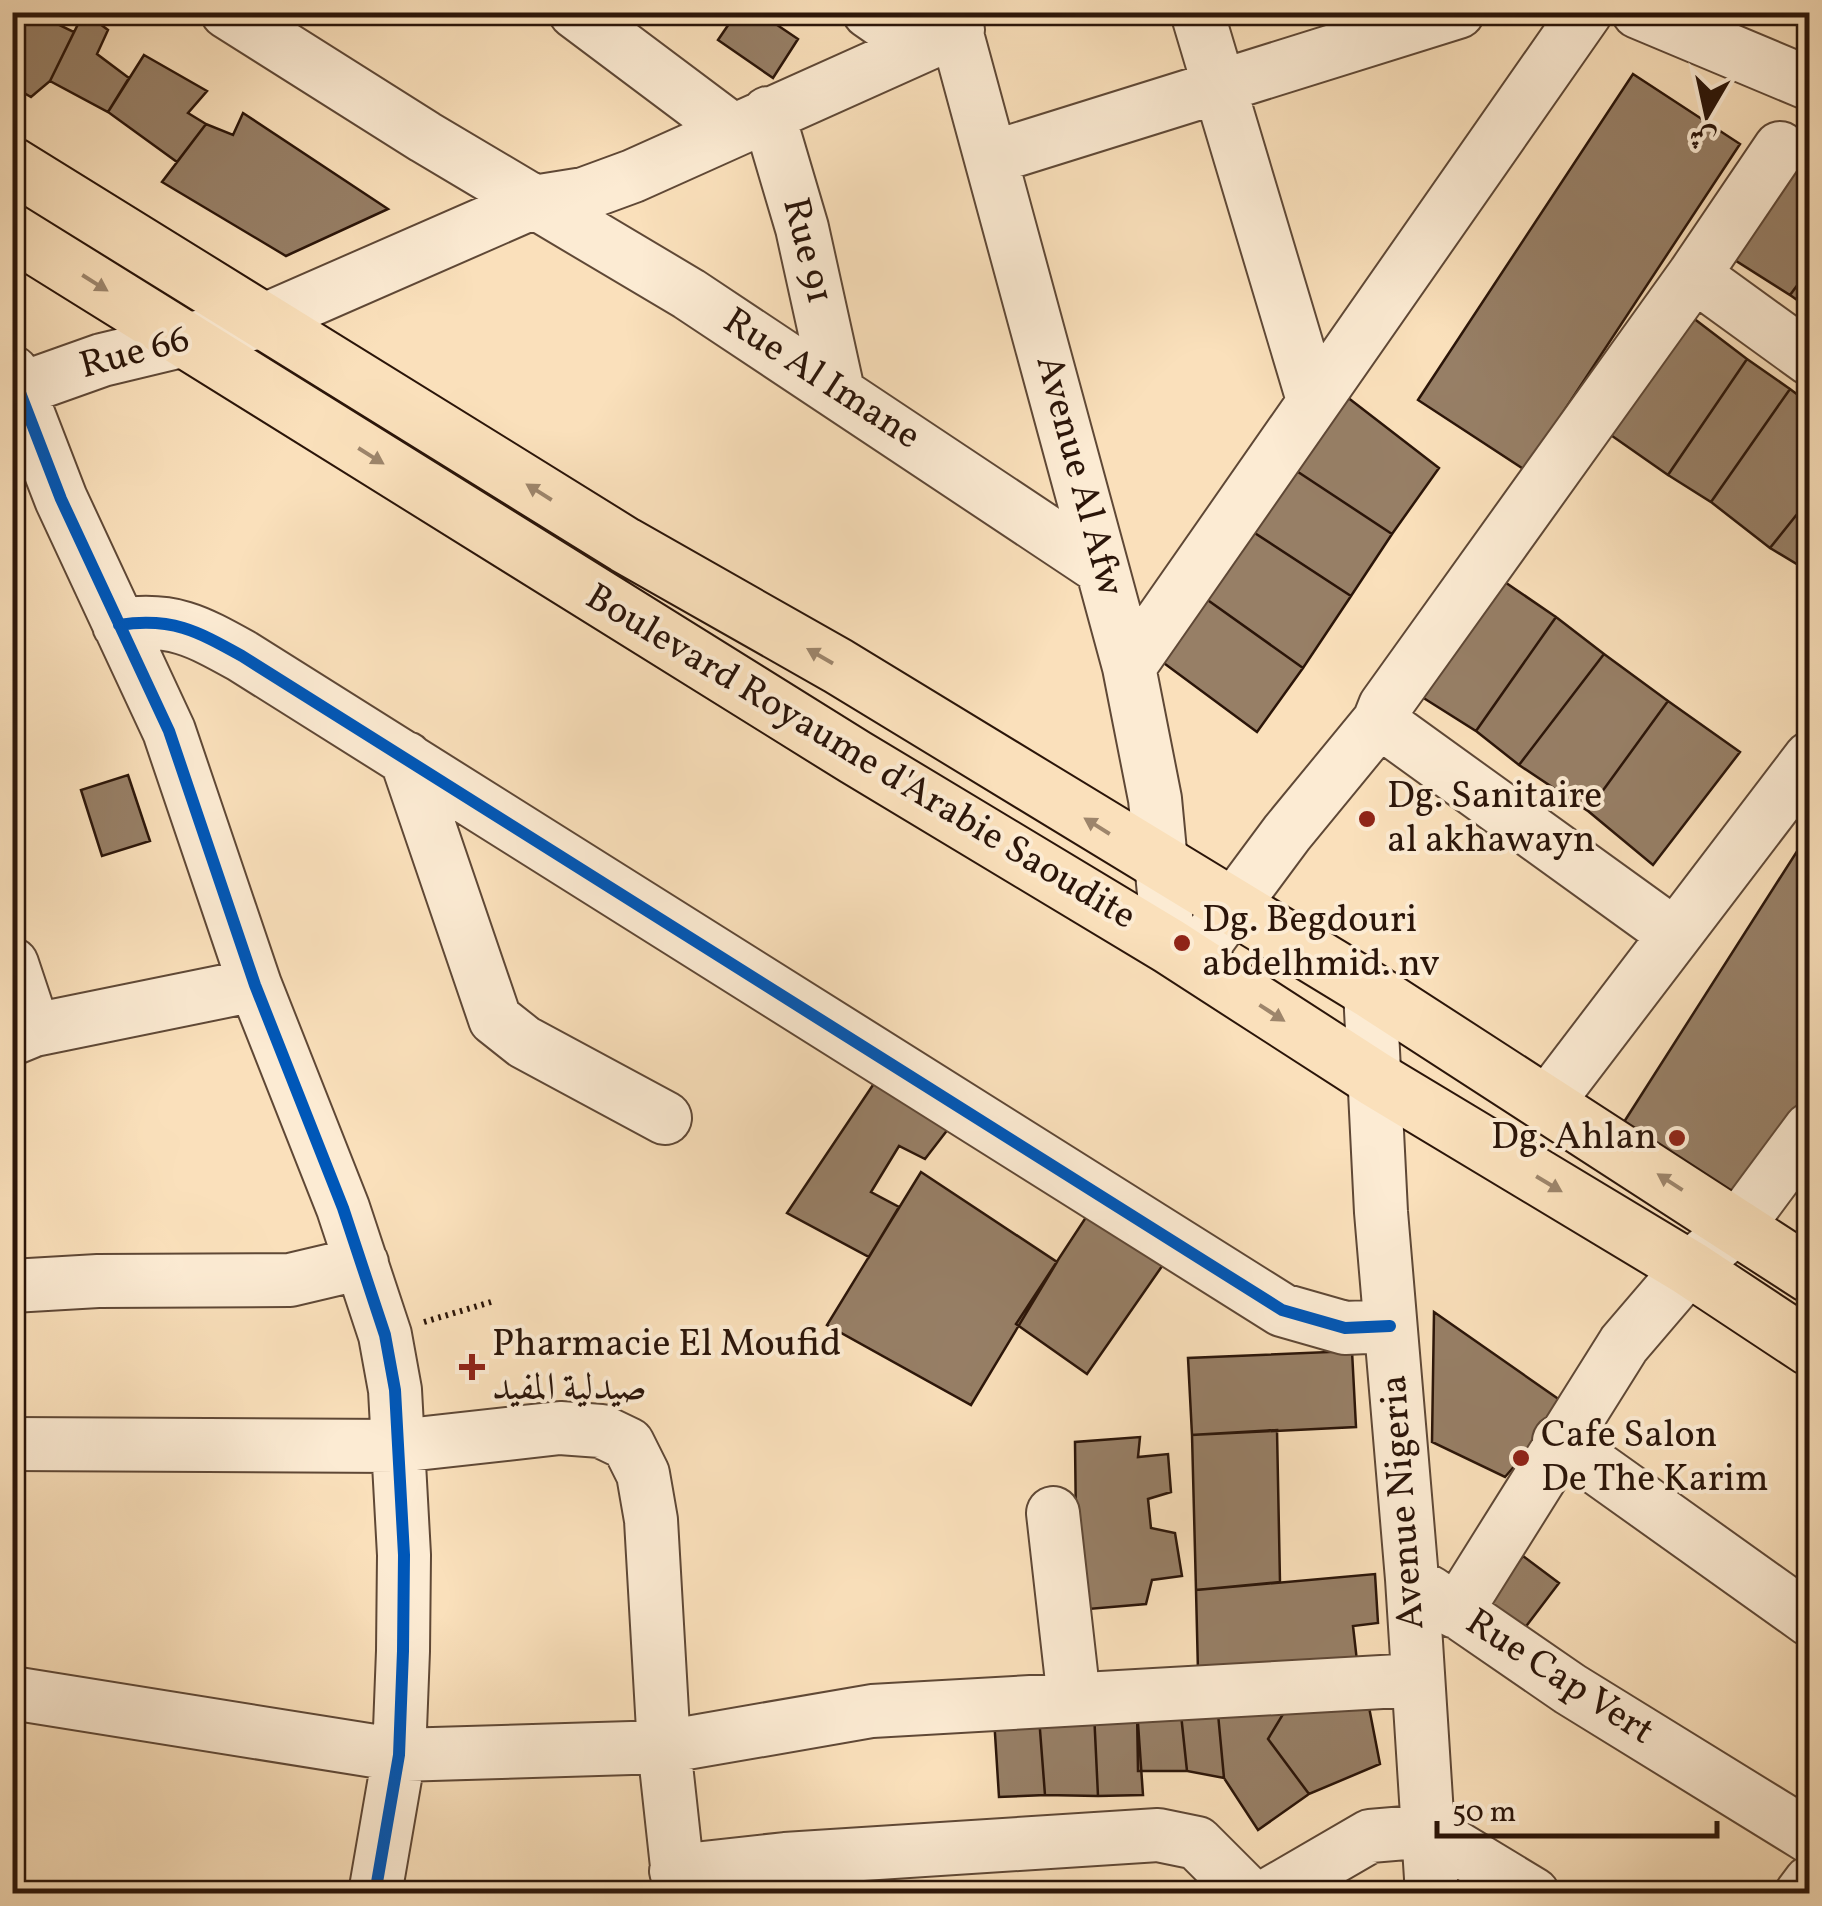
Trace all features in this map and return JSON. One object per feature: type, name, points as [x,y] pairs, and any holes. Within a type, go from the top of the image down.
[{"type":"main road","name":"Boulevard Royaume d'Arabie Saoudite","points":[[12,165],[625,545],[838,666],[1370,990],[1810,1275]]},
{"type":"main road","name":"Boulevard Royaume d'Arabie Saoudite","points":[[12,232],[838,747],[1181,954],[1375,1079],[1689,1268],[1810,1348]]},
{"type":"street","points":[[574,12],[749,121]]},
{"type":"street","points":[[869,12],[943,30]]},
{"type":"street","points":[[1197,12],[1313,400]]},
{"type":"street","points":[[994,157],[1458,12]]},
{"type":"street","points":[[1129,667],[1586,12]]},
{"type":"street","points":[[1638,12],[1810,84]]},
{"type":"street","name":"Rue Al Imane","points":[[236,15],[534,202],[690,294],[1101,568]]},
{"type":"street","points":[[260,322],[534,202],[584,194],[616,182],[943,30]]},
{"type":"street","name":"Avenue Al Afw","points":[[943,30],[994,157],[1129,667],[1181,954]]},
{"type":"street","name":"Rue 91","points":[[749,121],[802,228],[838,391]]},
{"type":"street","points":[[1181,954],[1230,907],[1379,721],[1385,706],[1694,275],[1780,148]]},
{"type":"street","points":[[1694,275],[1810,359]]},
{"type":"street","name":"Rue 66","points":[[15,385],[260,322]]},
{"type":"street","points":[[15,385],[61,499],[169,730],[255,985],[362,1263],[385,1334],[395,1390],[404,1555],[398,1754],[375,1894]]},
{"type":"street","points":[[119,625],[152,620],[195,630],[406,758],[1260,1298],[1317,1323],[1345,1328],[1390,1326]]},
{"type":"street","points":[[1379,721],[1674,934]]},
{"type":"street","points":[[406,758],[494,1018],[524,1042],[665,1118]]},
{"type":"street","points":[[1547,1103],[1810,758]]},
{"type":"street","points":[[12,964],[24,1034],[255,985]]},
{"type":"street","name":"Avenue Nigeria","points":[[1370,990],[1390,1326],[1412,1578],[1432,1894]]},
{"type":"street","points":[[1456,1612],[1624,1344],[1689,1268],[1738,1226],[1810,1129]]},
{"type":"street","points":[[12,1286],[98,1281],[290,1280],[362,1263]]},
{"type":"street","points":[[12,1444],[398,1446],[560,1428],[601,1430],[628,1444],[643,1474],[651,1520],[664,1747],[678,1882],[785,1858],[1158,1835],[1197,1842],[1248,1894]]},
{"type":"street","points":[[1560,1441],[1810,1620]]},
{"type":"street","points":[[1053,1514],[1074,1699]]},
{"type":"street","name":"Rue Cap Vert","points":[[1412,1578],[1456,1612],[1810,1837]]},
{"type":"street","points":[[12,1693],[398,1754],[664,1747],[872,1711],[1417,1680]]},
{"type":"street","points":[[1270,1894],[1370,1836],[1429,1832],[1533,1894]]},
{"type":"street","points":[[1801,1894],[1810,1882]]},
{"type":"path","points":[[385,1334],[491,1302]]},
{"type":"building","points":[[12,12],[60,12],[55,23],[74,32],[50,81],[31,97],[12,86]]},
{"type":"building","points":[[84,12],[108,30],[97,54],[129,78],[108,112],[50,81]]},
{"type":"building","points":[[737,12],[758,12],[798,39],[773,78],[718,40]]},
{"type":"building","points":[[144,55],[207,91],[188,113],[206,124],[177,162],[108,112]]},
{"type":"building","points":[[1633,74],[1740,144],[1525,470],[1418,400]]},
{"type":"building","points":[[243,113],[388,209],[286,256],[162,182],[206,124],[233,135]]},
{"type":"building","points":[[1798,150],[1810,159],[1810,268],[1790,295],[1730,257]]},
{"type":"building","points":[[1810,268],[1810,309],[1790,295]]},
{"type":"building","points":[[1684,311],[1747,359],[1668,475],[1605,431]]},
{"type":"building","points":[[1747,359],[1790,389],[1711,502],[1668,475]]},
{"type":"building","points":[[1790,389],[1810,404],[1810,498],[1770,548],[1711,502]]},
{"type":"building","points":[[1338,390],[1439,468],[1392,534],[1289,466]]},
{"type":"building","points":[[1289,466],[1392,534],[1351,596],[1247,528]]},
{"type":"building","points":[[1810,498],[1810,572],[1770,548]]},
{"type":"building","points":[[1247,528],[1351,596],[1303,668],[1202,596]]},
{"type":"building","points":[[1496,576],[1556,617],[1476,731],[1414,692]]},
{"type":"building","points":[[1202,596],[1303,668],[1257,732],[1161,661]]},
{"type":"building","points":[[1556,617],[1604,654],[1519,765],[1476,731]]},
{"type":"building","points":[[1604,654],[1668,701],[1588,811],[1519,765]]},
{"type":"building","points":[[1668,701],[1740,752],[1653,865],[1588,811]]},
{"type":"building","points":[[128,775],[150,841],[102,856],[81,790]]},
{"type":"building","points":[[1810,831],[1810,1099],[1744,1204],[1624,1122]]},
{"type":"building","points":[[881,1073],[952,1124],[925,1159],[899,1146],[871,1192],[899,1207],[869,1257],[787,1213]]},
{"type":"building","points":[[921,1172],[1057,1262],[971,1405],[827,1325]]},
{"type":"building","points":[[1094,1205],[1167,1259],[1087,1374],[1016,1324]]},
{"type":"building","points":[[1434,1312],[1567,1405],[1505,1477],[1432,1442]]},
{"type":"building","points":[[1352,1351],[1356,1427],[1192,1435],[1188,1358]]},
{"type":"building","points":[[1277,1430],[1280,1582],[1196,1590],[1192,1435]]},
{"type":"building","points":[[1140,1437],[1138,1457],[1168,1454],[1171,1492],[1148,1499],[1151,1528],[1175,1533],[1182,1576],[1152,1580],[1146,1604],[1077,1610],[1075,1442]]},
{"type":"building","points":[[1523,1556],[1559,1583],[1524,1629],[1488,1602]]},
{"type":"building","points":[[1375,1574],[1378,1623],[1353,1626],[1357,1661],[1198,1672],[1196,1590]]},
{"type":"building","points":[[1291,1701],[1368,1702],[1380,1764],[1309,1794],[1268,1739]]},
{"type":"building","points":[[1291,1701],[1268,1739],[1309,1794],[1258,1830],[1224,1778],[1217,1703]]},
{"type":"building","points":[[1217,1703],[1224,1778],[1187,1771],[1180,1705]]},
{"type":"building","points":[[1180,1705],[1187,1771],[1138,1771],[1137,1709]]},
{"type":"building","points":[[1137,1709],[1143,1795],[1098,1796],[1094,1712]]},
{"type":"building","points":[[1094,1712],[1098,1796],[1045,1795],[1039,1717]]},
{"type":"building","points":[[1039,1717],[1045,1795],[999,1797],[994,1718]]},
{"type":"cycle path","points":[[12,372],[61,499],[169,731],[255,985],[343,1208],[385,1335],[395,1390],[404,1555],[403,1651],[399,1755],[375,1894]]},
{"type":"cycle path","points":[[119,625],[154,623],[183,628],[242,656],[1282,1310],[1345,1328],[1390,1326]]},
{"type":"place","name":"Dg. Sanitaire al akhawayn","points":[[1367,819]]},
{"type":"place","name":"Dg. Begdouri abdelhmid. nv","points":[[1182,943]]},
{"type":"place","name":"Dg. Ahlan","points":[[1677,1138]]},
{"type":"place","name":"Pharmacie El Moufid صيدلية المفيد","points":[[472,1367]]},
{"type":"place","name":"Cafe Salon De The Karim","points":[[1521,1458]]}]
